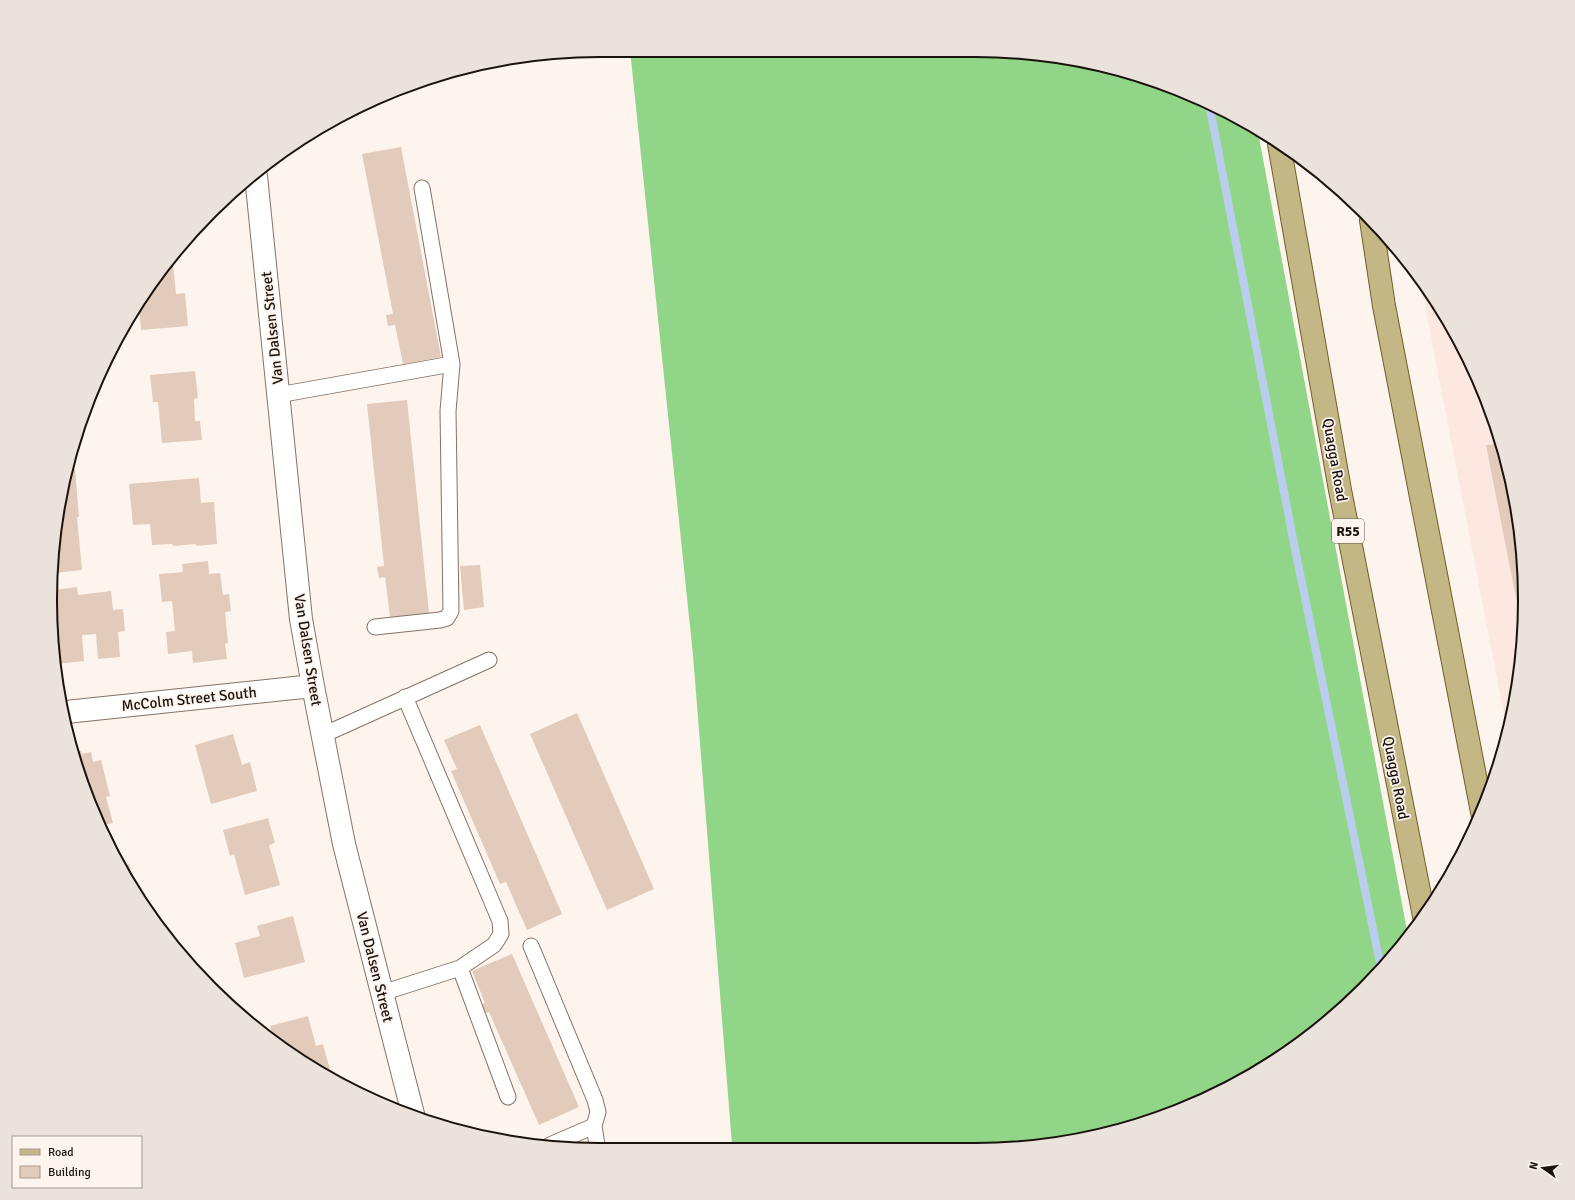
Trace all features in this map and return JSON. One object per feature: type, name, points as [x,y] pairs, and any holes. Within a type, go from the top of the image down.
[{"type":"main road","name":"Quagga Road","points":[[1280,151],[1340,490],[1422,907]]},
{"type":"main road","points":[[1373,231],[1384,306],[1480,800]]},
{"type":"street","name":"Van Dalsen Street","points":[[256,180],[301,619],[344,844],[412,1109]]},
{"type":"street","name":"McColm Street South","points":[[68,712],[313,686]]},
{"type":"lane","points":[[375,627],[440,620],[447,618],[451,611],[448,411],[452,364],[422,188]]},
{"type":"lane","points":[[278,395],[452,364]]},
{"type":"lane","points":[[323,735],[489,660]]},
{"type":"lane","points":[[382,993],[460,968],[494,945],[501,934],[500,921],[405,697]]},
{"type":"lane","points":[[531,946],[595,1100],[598,1112],[594,1126],[597,1143]]},
{"type":"lane","points":[[460,968],[508,1097]]},
{"type":"lane","points":[[558,1141],[594,1126]]},
{"type":"shaded area","points":[[1422,293],[1445,329],[1477,392],[1489,425],[1508,494],[1517,564],[1518,600],[1517,636],[1508,706],[1505,719]]},
{"type":"green space","points":[[631,57],[975,57],[1011,58],[1046,62],[1081,67],[1150,86],[1183,98],[1215,113],[1259,138],[1407,930],[1359,984],[1333,1008],[1306,1031],[1277,1051],[1215,1087],[1183,1102],[1150,1114],[1081,1133],[1011,1142],[732,1143],[693,655]]},
{"type":"building","points":[[401,147],[441,357],[403,364],[395,325],[388,326],[386,315],[393,314],[362,154]]},
{"type":"building","points":[[173,264],[176,294],[185,293],[188,326],[141,330],[140,313]]},
{"type":"building","points":[[195,371],[198,398],[194,399],[195,421],[200,421],[202,440],[162,443],[158,402],[153,402],[150,375]]},
{"type":"building","points":[[407,400],[429,613],[390,617],[385,577],[379,578],[377,567],[384,566],[367,404]]},
{"type":"building","points":[[1495,444],[1508,494],[1517,564],[1518,607],[1486,445]]},
{"type":"building","points":[[73,469],[75,469],[79,517],[77,517],[82,570],[58,573],[67,494]]},
{"type":"building","points":[[199,478],[201,503],[214,502],[217,544],[196,546],[196,544],[173,546],[172,544],[152,545],[150,524],[133,525],[129,484]]},
{"type":"building","points":[[208,561],[209,574],[220,573],[223,595],[229,594],[231,611],[225,612],[228,643],[225,644],[227,659],[193,663],[192,651],[168,654],[166,632],[175,631],[172,601],[162,602],[159,574],[183,572],[182,564]]},
{"type":"building","points":[[480,565],[484,607],[464,610],[460,566]]},
{"type":"building","points":[[77,587],[78,595],[111,591],[113,610],[123,609],[125,631],[118,632],[120,657],[98,659],[96,634],[82,635],[84,661],[61,664],[58,636],[57,590]]},
{"type":"building","points":[[577,713],[654,889],[607,910],[530,734]]},
{"type":"building","points":[[480,725],[562,914],[527,930],[506,882],[500,884],[451,771],[457,769],[444,740]]},
{"type":"building","points":[[233,734],[242,765],[250,762],[257,791],[211,804],[195,745]]},
{"type":"building","points":[[81,751],[82,754],[91,752],[93,762],[101,760],[110,796],[106,797],[113,823],[106,824],[98,808],[79,752]]},
{"type":"building","points":[[268,818],[275,843],[269,845],[280,885],[245,895],[234,854],[230,856],[223,830]]},
{"type":"building","points":[[129,864],[132,875],[130,872],[126,865]]},
{"type":"building","points":[[293,916],[305,962],[244,978],[235,943],[260,936],[257,926]]},
{"type":"building","points":[[512,954],[579,1107],[539,1125],[489,1012],[484,1014],[480,1005],[485,1003],[472,971]]},
{"type":"building","points":[[308,1016],[316,1046],[323,1044],[330,1071],[271,1033],[270,1026]]},
{"type":"waterway","points":[[1211,111],[1295,549],[1380,962]]}]
